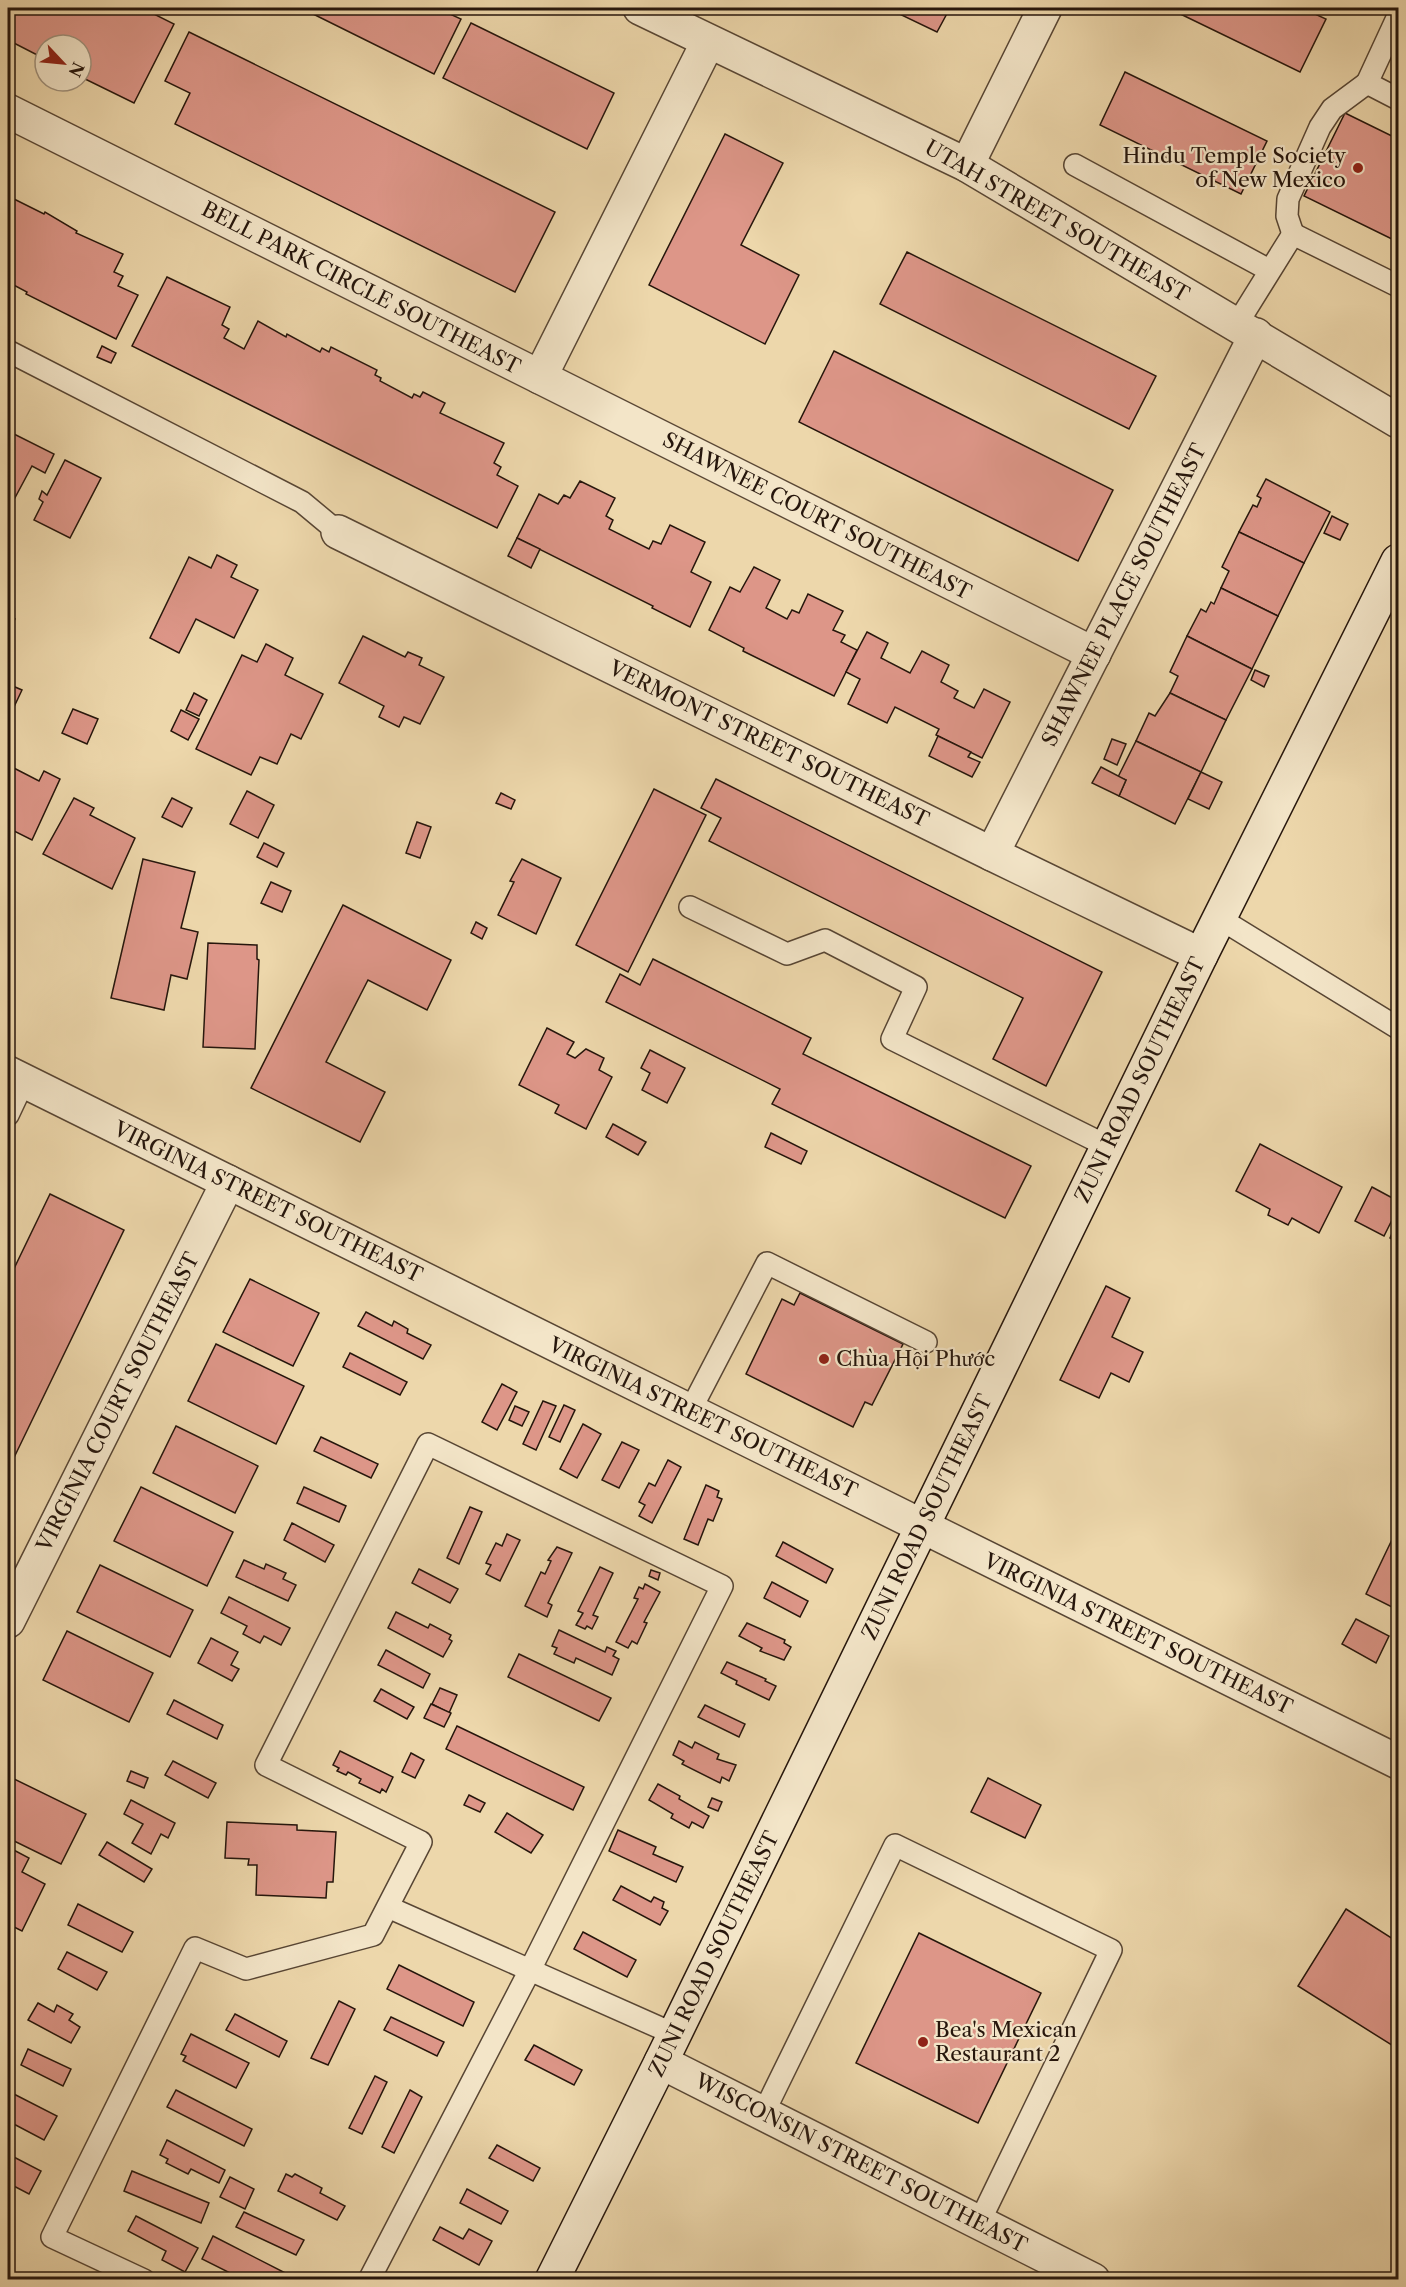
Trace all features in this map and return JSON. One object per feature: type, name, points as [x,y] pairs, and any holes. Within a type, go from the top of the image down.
[{"type":"street","name":"UTAH STREET SOUTHEAST","points":[[640,8],[967,165],[1398,421]]},
{"type":"street","points":[[967,165],[1044,8]]},
{"type":"street","name":"BELL PARK CIRCLE SOUTHEAST","points":[[8,111],[540,378],[708,42]]},
{"type":"street","name":"SHAWNEE PLACE SOUTHEAST","points":[[992,854],[1094,654],[1246,330]]},
{"type":"street","name":"SHAWNEE COURT SOUTHEAST","points":[[540,378],[1094,654]]},
{"type":"street","name":"VERMONT STREET SOUTHEAST","points":[[338,532],[1201,955]]},
{"type":"street","name":"ZUNI ROAD SOUTHEAST","points":[[560,2277],[667,2048],[1107,1146],[1398,561]]},
{"type":"street","name":"VIRGINIA STREET SOUTHEAST","points":[[16,1077],[1398,1762]]},
{"type":"street","name":"VIRGINIA COURT SOUTHEAST","points":[[8,1621],[228,1182]]},
{"type":"street","name":"WISCONSIN STREET SOUTHEAST","points":[[667,2048],[763,2114],[1093,2280]]},
{"type":"lane","points":[[1398,16],[1367,83],[1332,109],[1320,127],[1288,199],[1287,216],[1293,234],[1398,286]]},
{"type":"lane","points":[[1367,83],[1398,99]]},
{"type":"lane","points":[[1076,165],[1269,270]]},
{"type":"lane","points":[[1246,330],[1269,270],[1293,234]]},
{"type":"lane","points":[[8,351],[302,502],[338,532]]},
{"type":"lane","points":[[690,907],[787,954],[825,940],[916,987],[892,1039],[1107,1146]]},
{"type":"lane","points":[[1219,918],[1398,1028]]},
{"type":"lane","points":[[8,1115],[16,1077]]},
{"type":"lane","points":[[690,1411],[767,1263],[926,1342]]},
{"type":"lane","points":[[144,2280],[52,2237],[195,1948],[246,1969],[373,1935],[421,1842],[266,1765],[428,1444],[722,1586],[531,1970],[369,2280]]},
{"type":"lane","points":[[763,2114],[895,1845],[1111,1950],[979,2223]]},
{"type":"lane","points":[[388,1907],[531,1970],[667,2048]]},
{"type":"building","points":[[8,8],[142,8],[174,24],[134,103],[93,83],[93,33],[33,33],[33,53],[8,40]]},
{"type":"building","points":[[301,8],[437,8],[461,19],[434,74]]},
{"type":"building","points":[[892,8],[950,8],[937,32],[891,10]]},
{"type":"building","points":[[1168,8],[1302,8],[1326,19],[1300,72]]},
{"type":"building","points":[[471,23],[614,93],[587,149],[443,78]]},
{"type":"building","points":[[189,32],[555,212],[515,292],[175,124],[190,93],[165,81]]},
{"type":"building","points":[[1125,72],[1267,141],[1241,194],[1100,125]]},
{"type":"building","name":"Hindu Temple Society of New Mexico","points":[[1345,113],[1398,139],[1398,242],[1304,196]]},
{"type":"building","points":[[725,134],[783,163],[741,245],[799,275],[765,344],[649,285]]},
{"type":"building","points":[[14,199],[44,214],[45,212],[77,231],[76,233],[123,254],[114,272],[123,276],[118,286],[138,295],[116,339],[26,294],[27,292],[8,282],[8,214]]},
{"type":"building","points":[[907,252],[1156,376],[1129,429],[880,304]]},
{"type":"building","points":[[167,277],[230,307],[222,325],[229,329],[224,338],[244,349],[258,321],[320,352],[322,348],[329,352],[331,347],[377,370],[375,375],[381,378],[380,381],[412,398],[414,394],[420,397],[423,392],[445,403],[440,413],[504,443],[494,463],[501,467],[497,475],[518,486],[497,528],[132,346]]},
{"type":"building","points":[[102,346],[116,353],[111,363],[97,357]]},
{"type":"building","points":[[834,351],[1113,490],[1078,561],[799,422]]},
{"type":"building","points":[[8,431],[54,454],[45,473],[32,466],[10,507],[8,505]]},
{"type":"building","points":[[65,460],[101,478],[70,538],[34,520],[43,502],[39,499],[42,491],[47,495]]},
{"type":"building","points":[[1266,479],[1330,512],[1304,563],[1239,532],[1253,505],[1257,507],[1261,498],[1257,496]]},
{"type":"building","points":[[580,481],[615,498],[606,516],[613,520],[609,529],[649,549],[653,541],[661,544],[670,525],[705,542],[691,572],[711,582],[690,627],[517,538],[539,494],[558,504],[564,495],[570,498]]},
{"type":"building","points":[[1332,516],[1348,524],[1340,540],[1324,533]]},
{"type":"building","points":[[1239,532],[1304,563],[1278,616],[1221,588],[1229,571],[1222,567]]},
{"type":"building","points":[[517,538],[540,549],[531,568],[508,556]]},
{"type":"building","points":[[217,555],[237,565],[231,577],[258,590],[234,638],[196,619],[179,653],[150,638],[189,557],[211,568]]},
{"type":"building","points":[[754,567],[780,580],[766,608],[787,619],[792,610],[799,613],[808,594],[843,611],[833,630],[845,635],[841,642],[857,650],[834,696],[743,651],[744,648],[709,630],[730,587],[740,592]]},
{"type":"building","points":[[1221,588],[1278,616],[1252,669],[1187,636],[1201,609],[1206,612],[1211,602],[1214,604]]},
{"type":"building","points":[[8,616],[15,619],[9,632],[8,631]]},
{"type":"building","points":[[867,632],[888,643],[881,658],[910,673],[922,651],[949,665],[941,682],[958,691],[954,698],[974,708],[984,689],[1010,702],[982,758],[936,735],[939,729],[895,707],[887,723],[848,704],[860,679],[846,672]]},
{"type":"building","points":[[363,636],[405,657],[408,652],[422,658],[419,665],[444,677],[420,724],[404,717],[399,727],[379,717],[384,706],[339,683]]},
{"type":"building","points":[[1187,636],[1252,669],[1226,720],[1170,693],[1178,676],[1170,672]]},
{"type":"building","points":[[266,644],[293,658],[285,675],[323,694],[301,739],[291,734],[277,764],[260,757],[251,775],[196,749],[242,655],[257,662]]},
{"type":"building","points":[[1255,670],[1269,676],[1264,687],[1251,680]]},
{"type":"building","points":[[8,684],[22,690],[13,709],[8,706]]},
{"type":"building","points":[[194,693],[207,700],[199,716],[186,710]]},
{"type":"building","points":[[1170,693],[1226,720],[1201,772],[1136,741],[1149,713],[1155,716]]},
{"type":"building","points":[[73,709],[98,719],[87,744],[62,733]]},
{"type":"building","points":[[181,710],[199,719],[188,740],[171,731]]},
{"type":"building","points":[[938,736],[971,752],[968,757],[980,762],[972,777],[929,756]]},
{"type":"building","points":[[1112,739],[1126,744],[1117,765],[1104,759]]},
{"type":"building","points":[[1136,741],[1201,772],[1175,824],[1119,796],[1126,780],[1118,777]]},
{"type":"building","points":[[8,765],[39,781],[44,771],[60,779],[32,840],[8,828],[13,818],[8,815]]},
{"type":"building","points":[[1101,767],[1126,780],[1119,796],[1092,783]]},
{"type":"building","points":[[1201,772],[1222,782],[1209,809],[1188,799]]},
{"type":"building","points":[[716,779],[1102,972],[1046,1086],[993,1059],[1023,998],[709,841],[721,818],[701,808]]},
{"type":"building","points":[[654,789],[706,815],[628,972],[576,945]]},
{"type":"building","points":[[247,791],[274,805],[258,838],[230,824]]},
{"type":"building","points":[[501,793],[515,800],[511,809],[496,803]]},
{"type":"building","points":[[74,798],[94,808],[90,815],[135,838],[112,889],[43,854]]},
{"type":"building","points":[[172,798],[192,808],[182,827],[162,817]]},
{"type":"building","points":[[417,822],[431,827],[420,858],[406,853]]},
{"type":"building","points":[[264,843],[284,853],[277,867],[257,857]]},
{"type":"building","points":[[143,859],[195,872],[181,928],[198,932],[187,979],[171,975],[164,1010],[111,998]]},
{"type":"building","points":[[522,859],[561,878],[536,934],[498,915],[514,882],[510,881]]},
{"type":"building","points":[[271,882],[291,891],[282,912],[261,903]]},
{"type":"building","points":[[343,905],[451,960],[427,1010],[368,980],[326,1062],[385,1092],[360,1142],[251,1088]]},
{"type":"building","points":[[476,922],[487,928],[482,939],[471,933]]},
{"type":"building","points":[[208,943],[257,945],[257,959],[259,960],[255,1049],[203,1047]]},
{"type":"building","points":[[653,959],[811,1038],[803,1054],[1031,1166],[1005,1218],[772,1104],[780,1089],[606,1002],[620,974],[640,985]]},
{"type":"building","points":[[547,1028],[574,1042],[567,1054],[575,1058],[586,1049],[604,1058],[599,1070],[612,1077],[586,1129],[555,1113],[559,1105],[519,1085]]},
{"type":"building","points":[[650,1050],[685,1068],[667,1103],[642,1090],[650,1073],[641,1068]]},
{"type":"building","points":[[613,1124],[646,1142],[638,1155],[606,1137]]},
{"type":"building","points":[[771,1133],[807,1151],[801,1164],[765,1147]]},
{"type":"building","points":[[1260,1144],[1342,1187],[1319,1233],[1292,1218],[1288,1225],[1268,1215],[1270,1209],[1236,1191]]},
{"type":"building","points":[[1372,1187],[1398,1201],[1398,1208],[1384,1236],[1355,1221]]},
{"type":"building","points":[[50,1194],[124,1230],[8,1470],[8,1281]]},
{"type":"building","points":[[1398,1220],[1398,1243],[1390,1238]]},
{"type":"building","points":[[250,1279],[319,1313],[293,1366],[223,1332]]},
{"type":"building","points":[[1106,1286],[1130,1298],[1112,1337],[1143,1352],[1129,1382],[1111,1373],[1099,1398],[1060,1380]]},
{"type":"building","name":"Chùa Hội Phước","points":[[800,1293],[903,1344],[872,1405],[865,1402],[853,1427],[746,1374],[782,1299],[794,1305]]},
{"type":"building","points":[[366,1312],[392,1326],[394,1321],[408,1329],[407,1333],[431,1345],[423,1359],[358,1326]]},
{"type":"building","points":[[216,1344],[304,1386],[276,1444],[188,1401]]},
{"type":"building","points":[[350,1353],[407,1382],[400,1395],[343,1367]]},
{"type":"building","points":[[502,1384],[517,1392],[497,1430],[482,1422]]},
{"type":"building","points":[[543,1401],[556,1406],[536,1450],[523,1444]]},
{"type":"building","points":[[564,1405],[575,1410],[560,1442],[549,1437]]},
{"type":"building","points":[[515,1406],[529,1412],[522,1426],[509,1420]]},
{"type":"building","points":[[583,1424],[601,1434],[577,1478],[560,1469]]},
{"type":"building","points":[[176,1426],[258,1466],[235,1513],[153,1473]]},
{"type":"building","points":[[321,1437],[378,1464],[371,1478],[314,1451]]},
{"type":"building","points":[[622,1442],[639,1450],[619,1488],[602,1480]]},
{"type":"building","points":[[668,1460],[681,1467],[652,1523],[639,1516],[645,1505],[639,1502],[649,1483],[655,1486]]},
{"type":"building","points":[[706,1485],[719,1491],[717,1497],[722,1499],[713,1521],[708,1519],[698,1545],[684,1539]]},
{"type":"building","points":[[141,1487],[233,1532],[207,1586],[114,1541]]},
{"type":"building","points":[[304,1487],[346,1506],[339,1522],[297,1503]]},
{"type":"building","points":[[470,1507],[482,1512],[459,1564],[447,1558]]},
{"type":"building","points":[[292,1523],[334,1545],[325,1562],[284,1540]]},
{"type":"building","points":[[1398,1527],[1398,1610],[1366,1594]]},
{"type":"building","points":[[507,1534],[520,1540],[500,1581],[486,1574],[491,1565],[486,1563],[496,1543],[502,1546]]},
{"type":"building","points":[[783,1542],[833,1569],[826,1583],[776,1556]]},
{"type":"building","points":[[557,1547],[572,1553],[548,1603],[552,1605],[547,1617],[525,1606],[541,1572],[545,1574],[551,1561],[548,1560]]},
{"type":"building","points":[[244,1560],[264,1569],[266,1564],[286,1573],[283,1579],[296,1585],[288,1601],[236,1577]]},
{"type":"building","points":[[100,1565],[193,1610],[170,1657],[77,1612]]},
{"type":"building","points":[[600,1567],[613,1573],[593,1615],[598,1617],[592,1629],[587,1626],[585,1629],[576,1625],[583,1613],[578,1611]]},
{"type":"building","points":[[419,1569],[458,1589],[450,1603],[412,1583]]},
{"type":"building","points":[[651,1570],[660,1573],[658,1580],[649,1576]]},
{"type":"building","points":[[772,1582],[808,1601],[800,1617],[764,1598]]},
{"type":"building","points":[[645,1584],[660,1592],[644,1622],[647,1623],[637,1644],[632,1641],[628,1648],[616,1642],[638,1599],[634,1598],[639,1587],[643,1589]]},
{"type":"building","points":[[229,1597],[290,1628],[281,1645],[264,1636],[260,1643],[243,1634],[247,1626],[221,1613]]},
{"type":"building","points":[[396,1612],[428,1628],[430,1624],[451,1635],[449,1639],[452,1641],[443,1657],[388,1628]]},
{"type":"building","points":[[1356,1619],[1389,1636],[1376,1663],[1342,1644]]},
{"type":"building","points":[[747,1623],[785,1640],[784,1643],[791,1647],[784,1660],[760,1651],[762,1648],[739,1636]]},
{"type":"building","points":[[559,1630],[605,1652],[607,1647],[616,1651],[613,1656],[619,1659],[612,1675],[576,1658],[574,1663],[554,1654],[557,1648],[552,1646]]},
{"type":"building","points":[[67,1631],[153,1673],[129,1722],[43,1680]]},
{"type":"building","points":[[211,1638],[238,1652],[231,1665],[239,1669],[232,1681],[198,1663]]},
{"type":"building","points":[[386,1650],[430,1674],[423,1688],[378,1665]]},
{"type":"building","points":[[519,1654],[611,1698],[599,1721],[508,1677]]},
{"type":"building","points":[[727,1662],[766,1679],[765,1681],[776,1686],[769,1700],[736,1684],[737,1681],[721,1673]]},
{"type":"building","points":[[440,1688],[457,1695],[449,1713],[432,1704]]},
{"type":"building","points":[[381,1689],[414,1707],[407,1719],[374,1701]]},
{"type":"building","points":[[174,1700],[223,1725],[217,1739],[167,1714]]},
{"type":"building","points":[[431,1704],[451,1713],[444,1727],[424,1718]]},
{"type":"building","points":[[705,1705],[745,1724],[739,1737],[698,1717]]},
{"type":"building","points":[[457,1726],[584,1787],[573,1810],[446,1749]]},
{"type":"building","points":[[679,1741],[692,1748],[695,1742],[719,1754],[717,1759],[736,1765],[729,1781],[722,1777],[720,1783],[682,1764],[684,1761],[673,1755]]},
{"type":"building","points":[[340,1751],[393,1777],[386,1792],[382,1789],[380,1793],[359,1783],[361,1779],[348,1772],[346,1775],[337,1771],[339,1768],[333,1765]]},
{"type":"building","points":[[411,1753],[424,1760],[415,1778],[402,1772]]},
{"type":"building","points":[[173,1761],[216,1783],[208,1798],[165,1775]]},
{"type":"building","points":[[131,1771],[148,1778],[144,1788],[127,1781]]},
{"type":"building","points":[[8,1776],[86,1814],[61,1864],[8,1838]]},
{"type":"building","points":[[988,1778],[1041,1805],[1025,1838],[971,1812]]},
{"type":"building","points":[[658,1784],[709,1816],[703,1828],[692,1822],[689,1828],[671,1818],[673,1814],[649,1800]]},
{"type":"building","points":[[469,1795],[485,1803],[480,1812],[464,1805]]},
{"type":"building","points":[[712,1798],[722,1802],[718,1811],[708,1807]]},
{"type":"building","points":[[131,1800],[175,1823],[168,1838],[161,1834],[151,1854],[132,1843],[143,1824],[124,1814]]},
{"type":"building","points":[[507,1813],[543,1835],[531,1853],[495,1832]]},
{"type":"building","points":[[227,1822],[297,1825],[297,1830],[336,1832],[333,1882],[327,1882],[326,1898],[256,1895],[257,1865],[248,1865],[249,1859],[225,1858]]},
{"type":"building","points":[[618,1830],[656,1847],[653,1854],[683,1867],[676,1882],[609,1851]]},
{"type":"building","points":[[107,1842],[152,1869],[144,1882],[99,1855]]},
{"type":"building","points":[[8,1847],[29,1858],[22,1872],[45,1884],[22,1931],[8,1924]]},
{"type":"building","points":[[621,1886],[651,1902],[654,1897],[664,1902],[662,1908],[668,1911],[660,1925],[613,1900]]},
{"type":"building","points":[[78,1904],[133,1932],[122,1952],[68,1925]]},
{"type":"building","points":[[1346,1909],[1396,1941],[1398,1937],[1398,2049],[1298,1986]]},
{"type":"building","points":[[583,1932],[636,1960],[627,1977],[574,1949]]},
{"type":"building","points":[[919,1933],[1041,1993],[978,2123],[856,2063]]},
{"type":"building","points":[[67,1952],[107,1972],[97,1990],[58,1969]]},
{"type":"building","points":[[399,1965],[474,2002],[463,2026],[387,1989]]},
{"type":"building","points":[[339,2001],[355,2009],[328,2065],[311,2058]]},
{"type":"building","points":[[38,2003],[54,2012],[57,2005],[73,2014],[69,2020],[80,2027],[71,2043],[28,2020]]},
{"type":"building","points":[[235,2014],[287,2041],[279,2057],[226,2030]]},
{"type":"building","points":[[391,2017],[444,2042],[437,2056],[384,2030]]},
{"type":"building","points":[[191,2034],[249,2063],[236,2088],[183,2061],[186,2056],[181,2054]]},
{"type":"building","points":[[534,2045],[582,2070],[574,2085],[525,2060]]},
{"type":"building","points":[[28,2049],[71,2069],[63,2086],[21,2065]]},
{"type":"building","points":[[375,2076],[387,2082],[362,2134],[349,2128]]},
{"type":"building","points":[[176,2090],[252,2129],[244,2146],[167,2107]]},
{"type":"building","points":[[410,2090],[422,2097],[394,2153],[382,2147]]},
{"type":"building","points":[[8,2091],[57,2116],[44,2140],[8,2121]]},
{"type":"building","points":[[167,2140],[225,2170],[219,2183],[191,2169],[188,2174],[166,2163],[168,2159],[160,2155]]},
{"type":"building","points":[[497,2145],[540,2168],[533,2181],[489,2158]]},
{"type":"building","points":[[8,2154],[41,2171],[29,2194],[8,2183]]},
{"type":"building","points":[[132,2171],[209,2203],[201,2223],[124,2191]]},
{"type":"building","points":[[286,2174],[292,2177],[295,2174],[322,2188],[320,2193],[345,2206],[337,2220],[278,2191]]},
{"type":"building","points":[[230,2177],[254,2189],[245,2209],[220,2197]]},
{"type":"building","points":[[467,2189],[508,2211],[501,2224],[460,2203]]},
{"type":"building","points":[[244,2212],[304,2240],[296,2255],[236,2227]]},
{"type":"building","points":[[136,2216],[198,2248],[185,2272],[162,2260],[166,2251],[128,2231]]},
{"type":"building","points":[[440,2227],[463,2239],[469,2229],[492,2241],[479,2265],[433,2240]]},
{"type":"building","points":[[213,2236],[299,2280],[244,2280],[202,2259]]},
{"type":"place","name":"Hindu Temple Society of New Mexico","points":[[1358,168]]},
{"type":"place","name":"Chùa Hội Phước","points":[[824,1359]]},
{"type":"place","name":"Bea's Mexican Restaurant 2","points":[[923,2042]]}]
